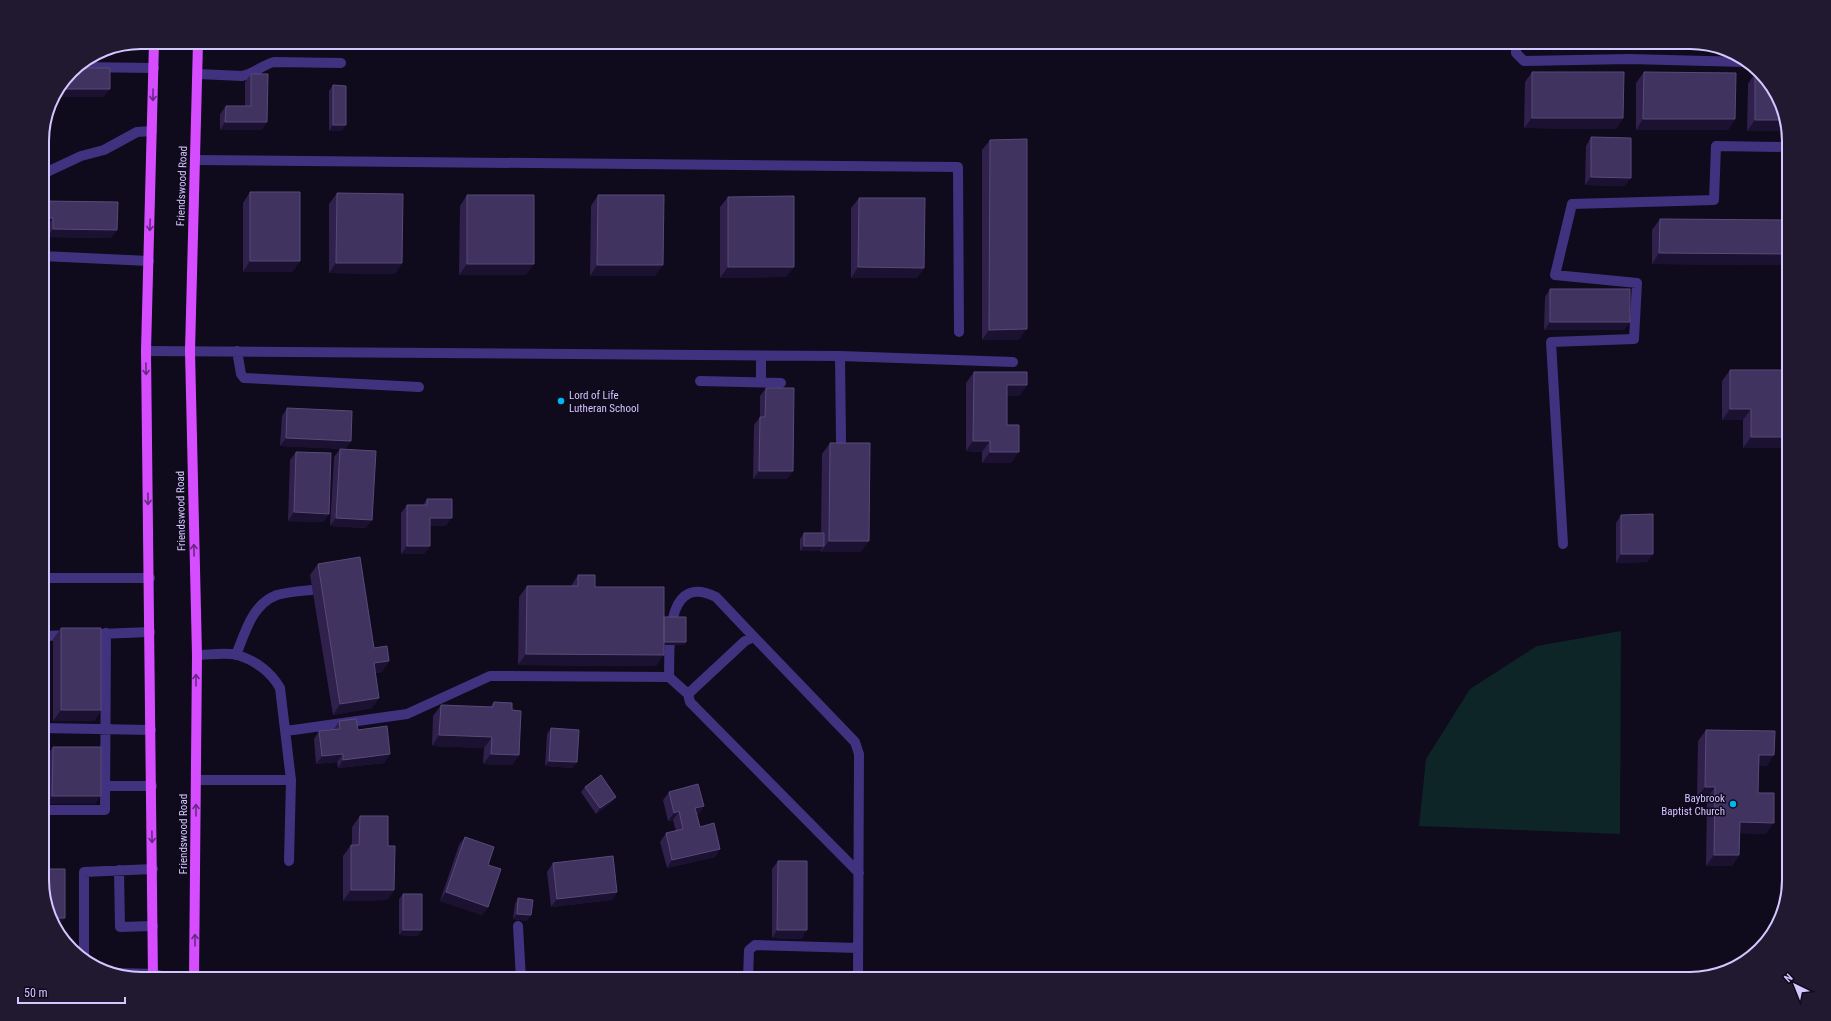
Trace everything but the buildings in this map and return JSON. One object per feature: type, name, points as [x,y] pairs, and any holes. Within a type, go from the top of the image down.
[{"type":"main road","points":[[154,49],[146,351],[154,972]]},
{"type":"main road","name":"Friendswood Road","points":[[194,972],[197,655],[190,351],[198,49]]},
{"type":"street","points":[[1516,49],[1516,53],[1524,61],[1629,59],[1737,62]]},
{"type":"street","points":[[198,74],[242,76],[248,75],[267,64],[274,62],[341,63]]},
{"type":"street","points":[[86,67],[154,68]]},
{"type":"street","points":[[49,171],[81,156],[104,150],[137,132],[152,131]]},
{"type":"street","points":[[1563,544],[1551,342],[1634,339],[1637,283],[1555,275],[1572,204],[1714,200],[1716,146],[1782,147]]},
{"type":"street","points":[[195,160],[958,167],[959,332]]},
{"type":"street","points":[[49,256],[149,261]]},
{"type":"street","points":[[146,351],[868,356],[1013,362]]},
{"type":"street","points":[[237,351],[241,374],[244,378],[419,387]]},
{"type":"street","points":[[761,356],[761,382]]},
{"type":"street","points":[[840,356],[841,441]]},
{"type":"street","points":[[700,381],[781,383]]},
{"type":"street","points":[[49,578],[150,578]]},
{"type":"street","points":[[236,655],[251,618],[264,604],[277,595],[311,590]]},
{"type":"street","points":[[669,677],[672,618],[675,608],[681,599],[689,594],[708,594],[716,597],[855,742],[859,754],[858,972]]},
{"type":"street","points":[[91,634],[150,632]]},
{"type":"street","points":[[49,810],[105,810],[106,634]]},
{"type":"street","points":[[49,636],[75,635]]},
{"type":"street","points":[[688,694],[745,641],[754,637]]},
{"type":"street","points":[[197,655],[236,655],[260,666],[274,676],[280,688],[291,780],[289,861]]},
{"type":"street","points":[[286,732],[408,714],[490,676],[669,677],[688,694],[690,702],[859,873]]},
{"type":"street","points":[[49,728],[151,730]]},
{"type":"street","points":[[196,780],[291,780]]},
{"type":"street","points":[[106,786],[152,786]]},
{"type":"street","points":[[84,952],[84,872],[153,869]]},
{"type":"street","points":[[119,870],[120,927],[153,926]]},
{"type":"street","points":[[518,926],[521,972]]},
{"type":"street","points":[[748,972],[749,950],[754,945],[858,948]]},
{"type":"green space","points":[[1621,631],[1620,834],[1419,826],[1426,759],[1470,689],[1537,646]]},
{"type":"place","name":"Lord of Life Lutheran School","points":[[561,401]]},
{"type":"place","name":"Baybrook Baptist Church","points":[[1733,804]]}]
